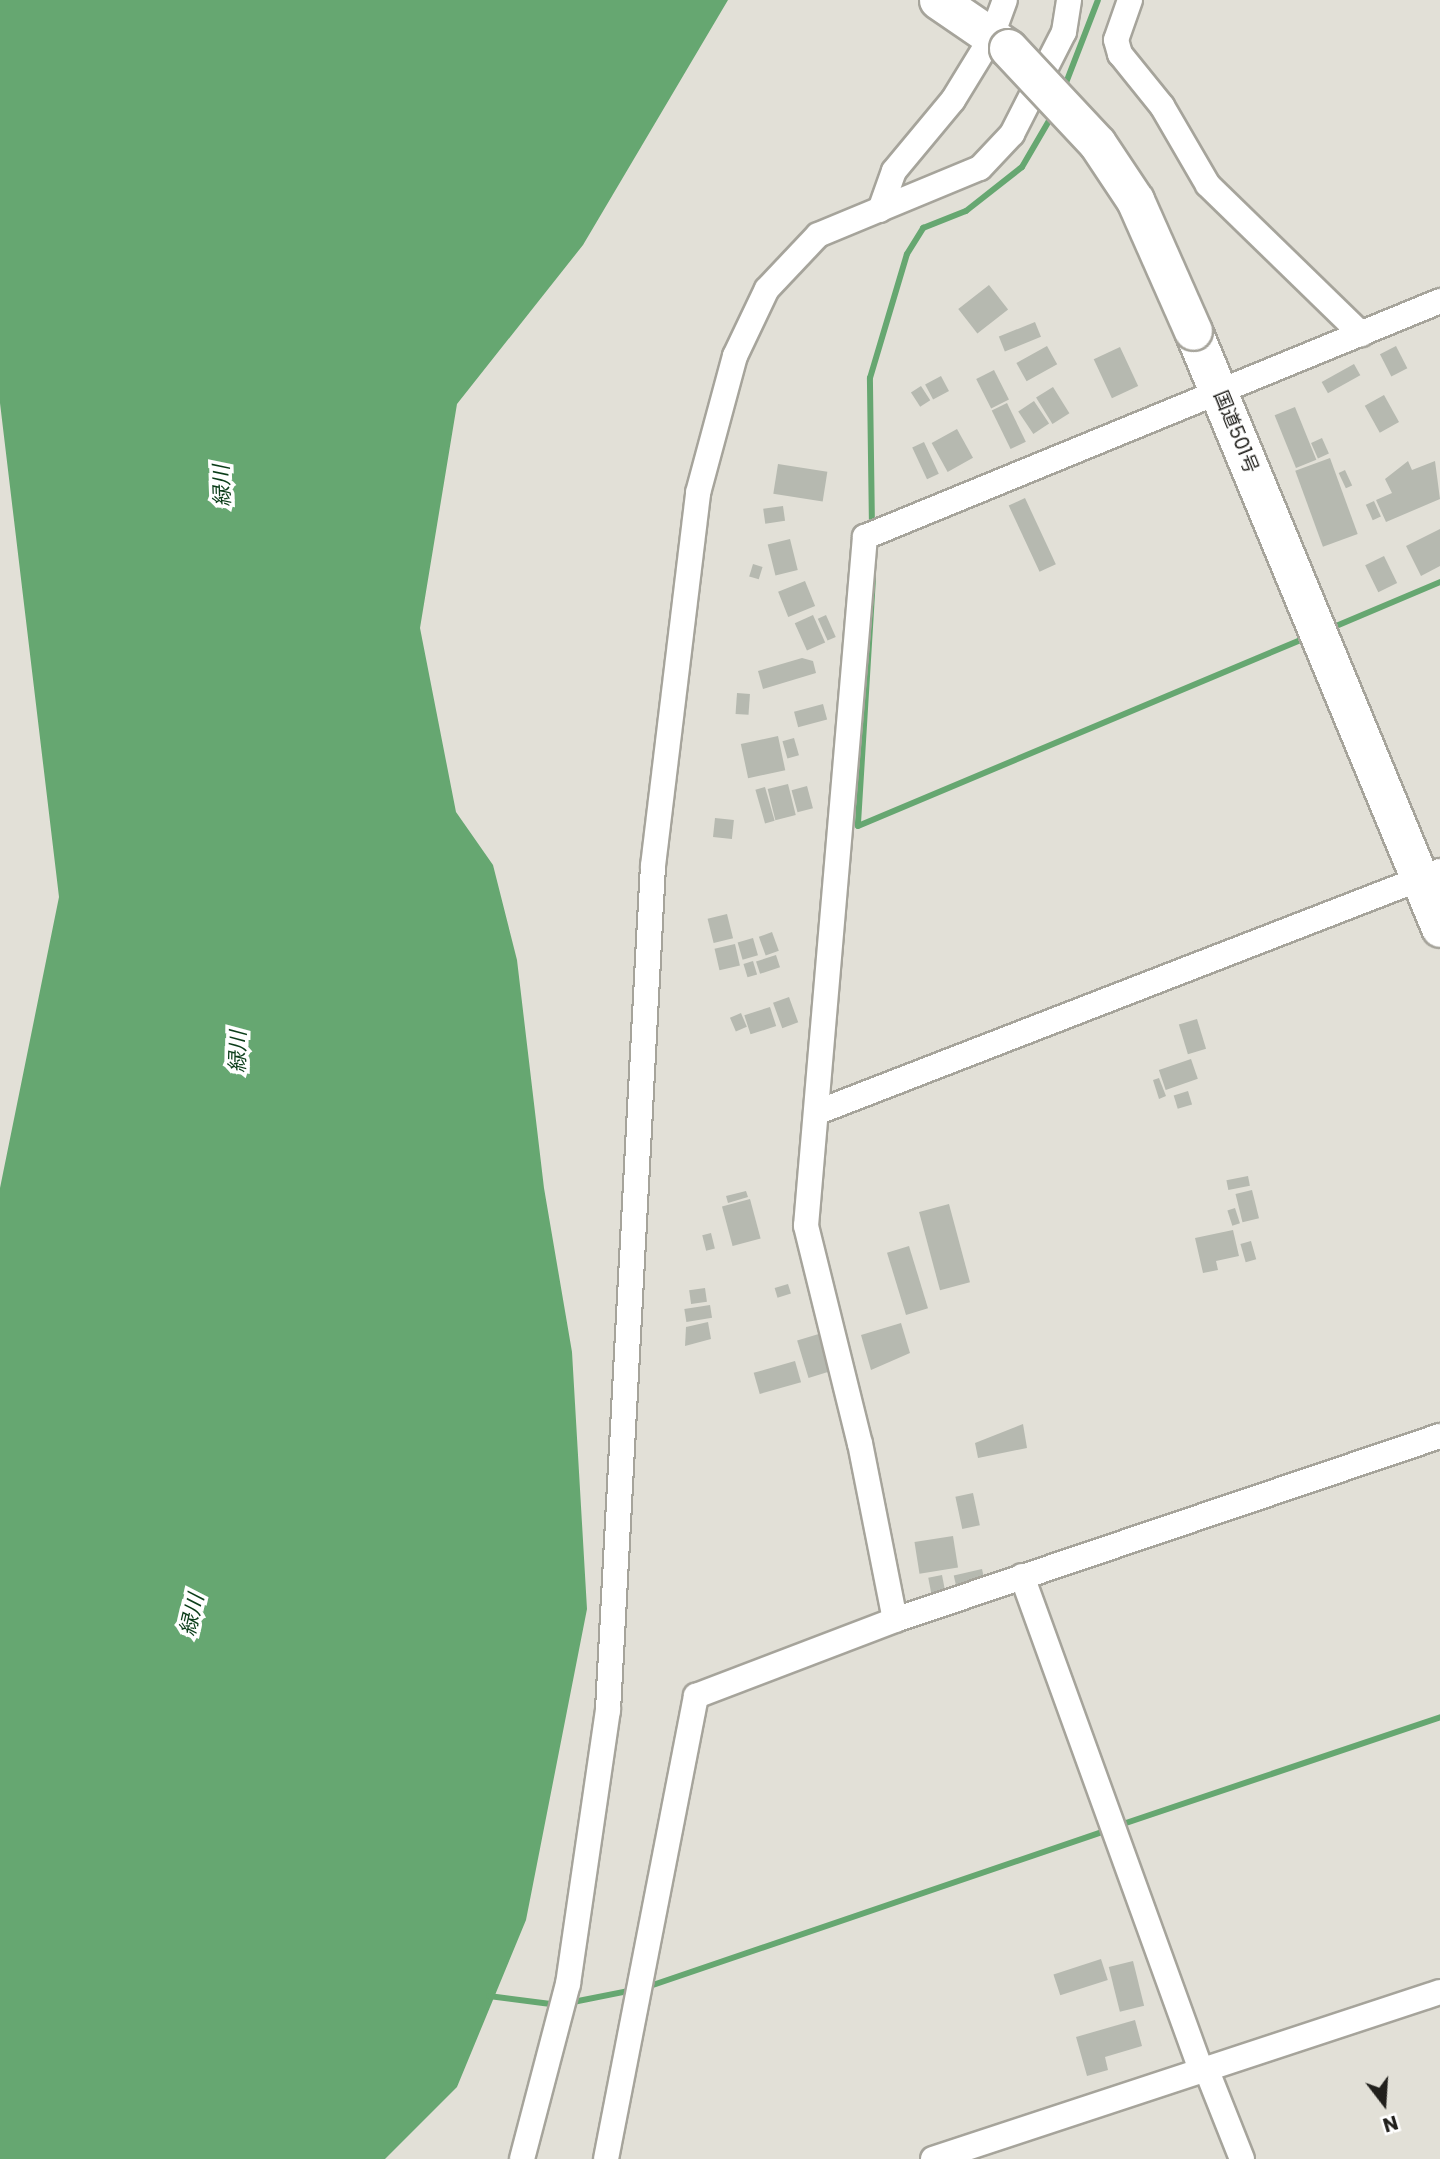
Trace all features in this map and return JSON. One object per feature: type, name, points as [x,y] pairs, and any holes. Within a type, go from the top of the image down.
[{"type":"highway","name":"国道501号","points":[[938,0],[989,37],[1097,143],[1135,200],[1430,875],[1440,928]]},
{"type":"street","points":[[880,210],[894,171],[953,100],[989,37],[1005,0]]},
{"type":"street","points":[[522,2159],[568,1984],[608,1710],[653,866],[698,493],[735,356],[767,289],[818,235],[980,168],[1012,134],[1064,32],[1069,0]]},
{"type":"street","points":[[1130,0],[1116,40],[1120,54],[1162,106],[1208,185],[1361,334]]},
{"type":"street","points":[[895,1620],[860,1444],[806,1226],[818,1112],[865,537],[1440,301]]},
{"type":"street","points":[[818,1112],[1430,875]]},
{"type":"street","points":[[607,2159],[696,1696],[895,1620],[1440,1436]]},
{"type":"street","points":[[1022,1576],[1201,2070],[1209,2076],[1242,2159]]},
{"type":"street","points":[[933,2159],[1440,1992]]},
{"type":"water","name":"緑川","points":[[0,0],[728,0],[583,245],[457,404],[420,628],[456,812],[493,865],[517,960],[544,1188],[572,1352],[587,1609],[526,1920],[457,2087],[385,2159],[0,2159],[0,1188],[59,897],[0,403]]},
{"type":"building","points":[[989,285],[1008,309],[977,333],[958,309]]},
{"type":"building","points":[[1035,322],[1041,337],[1005,351],[999,337]]},
{"type":"building","points":[[1047,346],[1057,364],[1027,381],[1016,363]]},
{"type":"building","points":[[1396,346],[1407,368],[1391,376],[1380,354]]},
{"type":"building","points":[[1120,347],[1138,386],[1112,398],[1094,359]]},
{"type":"building","points":[[1354,364],[1360,375],[1328,393],[1322,382]]},
{"type":"building","points":[[994,370],[1009,399],[991,408],[976,379]]},
{"type":"building","points":[[941,376],[949,391],[933,399],[925,384]]},
{"type":"building","points":[[921,386],[930,400],[920,407],[911,393]]},
{"type":"building","points":[[1053,387],[1069,413],[1052,424],[1036,398]]},
{"type":"building","points":[[1384,395],[1399,422],[1380,433],[1365,406]]},
{"type":"building","points":[[1034,401],[1049,423],[1033,434],[1018,412]]},
{"type":"building","points":[[1007,403],[1026,442],[1011,449],[992,410]]},
{"type":"building","points":[[1295,407],[1316,460],[1296,468],[1275,415]]},
{"type":"building","points":[[957,429],[973,458],[948,472],[932,443]]},
{"type":"building","points":[[1322,438],[1329,454],[1318,458],[1311,443]]},
{"type":"building","points":[[924,442],[939,474],[927,479],[912,447]]},
{"type":"building","points":[[1330,458],[1358,534],[1323,547],[1295,471]]},
{"type":"building","points":[[1408,461],[1412,470],[1435,461],[1440,499],[1386,522],[1376,500],[1392,493],[1385,479]]},
{"type":"building","points":[[778,464],[827,472],[823,501],[773,494]]},
{"type":"building","points":[[1345,470],[1352,485],[1346,488],[1339,473]]},
{"type":"building","points":[[1025,498],[1056,564],[1040,572],[1009,506]]},
{"type":"building","points":[[1374,501],[1381,517],[1373,520],[1366,505]]},
{"type":"building","points":[[783,506],[785,521],[765,524],[763,509]]},
{"type":"building","points":[[1440,529],[1440,566],[1421,576],[1406,546]]},
{"type":"building","points":[[790,539],[798,570],[775,576],[768,545]]},
{"type":"building","points":[[1384,556],[1397,583],[1378,592],[1365,565]]},
{"type":"building","points":[[753,564],[763,567],[759,579],[749,576]]},
{"type":"building","points":[[805,581],[815,606],[788,617],[778,592]]},
{"type":"building","points":[[813,615],[825,642],[807,651],[795,623]]},
{"type":"building","points":[[826,615],[836,637],[828,641],[818,619]]},
{"type":"building","points":[[802,658],[813,661],[816,673],[763,689],[758,671]]},
{"type":"building","points":[[737,693],[750,694],[749,715],[736,714]]},
{"type":"building","points":[[823,704],[827,719],[798,727],[794,712]]},
{"type":"building","points":[[778,736],[785,770],[748,778],[741,744]]},
{"type":"building","points":[[794,738],[799,755],[787,759],[782,741]]},
{"type":"building","points":[[788,784],[796,815],[775,820],[768,789]]},
{"type":"building","points":[[807,786],[813,808],[797,812],[792,790]]},
{"type":"building","points":[[765,787],[775,821],[765,823],[755,790]]},
{"type":"building","points":[[715,818],[734,820],[732,839],[713,837]]},
{"type":"building","points":[[727,914],[733,938],[714,943],[708,919]]},
{"type":"building","points":[[772,932],[779,951],[766,956],[759,937]]},
{"type":"building","points":[[753,938],[758,955],[743,960],[738,942]]},
{"type":"building","points":[[735,944],[740,965],[719,970],[715,949]]},
{"type":"building","points":[[776,955],[780,967],[760,974],[756,961]]},
{"type":"building","points":[[753,961],[757,974],[748,977],[743,964]]},
{"type":"building","points":[[789,997],[798,1022],[782,1028],[773,1003]]},
{"type":"building","points":[[770,1007],[776,1026],[751,1034],[744,1015]]},
{"type":"building","points":[[741,1013],[747,1027],[736,1031],[730,1018]]},
{"type":"building","points":[[1197,1019],[1206,1049],[1188,1054],[1179,1025]]},
{"type":"building","points":[[1191,1059],[1198,1079],[1166,1090],[1159,1070]]},
{"type":"building","points":[[1159,1078],[1166,1096],[1159,1099],[1153,1080]]},
{"type":"building","points":[[1188,1091],[1192,1104],[1178,1109],[1174,1095]]},
{"type":"building","points":[[1248,1176],[1250,1186],[1228,1190],[1226,1180]]},
{"type":"building","points":[[1252,1190],[1259,1218],[1243,1222],[1236,1194]]},
{"type":"building","points":[[746,1191],[748,1197],[728,1203],[726,1196]]},
{"type":"building","points":[[750,1199],[761,1239],[733,1246],[722,1207]]},
{"type":"building","points":[[949,1204],[970,1282],[940,1290],[919,1212]]},
{"type":"building","points":[[1235,1208],[1240,1223],[1232,1226],[1227,1210]]},
{"type":"building","points":[[1233,1230],[1239,1256],[1216,1261],[1218,1270],[1203,1273],[1195,1238]]},
{"type":"building","points":[[711,1233],[715,1249],[706,1251],[702,1235]]},
{"type":"building","points":[[1251,1241],[1256,1259],[1246,1262],[1240,1244]]},
{"type":"building","points":[[909,1246],[928,1308],[906,1315],[887,1253]]},
{"type":"building","points":[[788,1284],[791,1294],[778,1298],[775,1288]]},
{"type":"building","points":[[705,1288],[707,1302],[691,1304],[689,1290]]},
{"type":"building","points":[[710,1305],[712,1318],[686,1322],[684,1309]]},
{"type":"building","points":[[708,1322],[711,1339],[685,1346],[686,1327]]},
{"type":"building","points":[[901,1323],[910,1353],[871,1370],[861,1335]]},
{"type":"building","points":[[822,1333],[833,1370],[809,1378],[797,1341]]},
{"type":"building","points":[[795,1361],[801,1382],[760,1394],[754,1373]]},
{"type":"building","points":[[1023,1424],[1027,1448],[978,1458],[975,1443]]},
{"type":"building","points":[[973,1493],[980,1525],[962,1529],[955,1497]]},
{"type":"building","points":[[953,1536],[958,1568],[919,1574],[914,1542]]},
{"type":"building","points":[[982,1569],[985,1582],[957,1588],[954,1576]]},
{"type":"building","points":[[942,1575],[945,1591],[931,1593],[928,1578]]},
{"type":"building","points":[[1101,1959],[1108,1980],[1060,1995],[1053,1974]]},
{"type":"building","points":[[1133,1961],[1144,2006],[1120,2012],[1109,1967]]},
{"type":"building","points":[[1135,2020],[1142,2046],[1105,2057],[1108,2070],[1087,2076],[1076,2037]]},
{"type":"waterway","points":[[1064,88],[1098,0]]},
{"type":"waterway","points":[[872,529],[870,378],[907,254],[923,228],[966,211],[1022,167],[1053,114]]},
{"type":"waterway","points":[[873,578],[858,826],[1306,638]]},
{"type":"waterway","points":[[1329,629],[1440,582]]},
{"type":"waterway","points":[[1117,1826],[1440,1717]]},
{"type":"waterway","points":[[644,1988],[1107,1830]]},
{"type":"waterway","points":[[568,2003],[633,1990]]},
{"type":"waterway","points":[[489,1996],[558,2005]]}]
